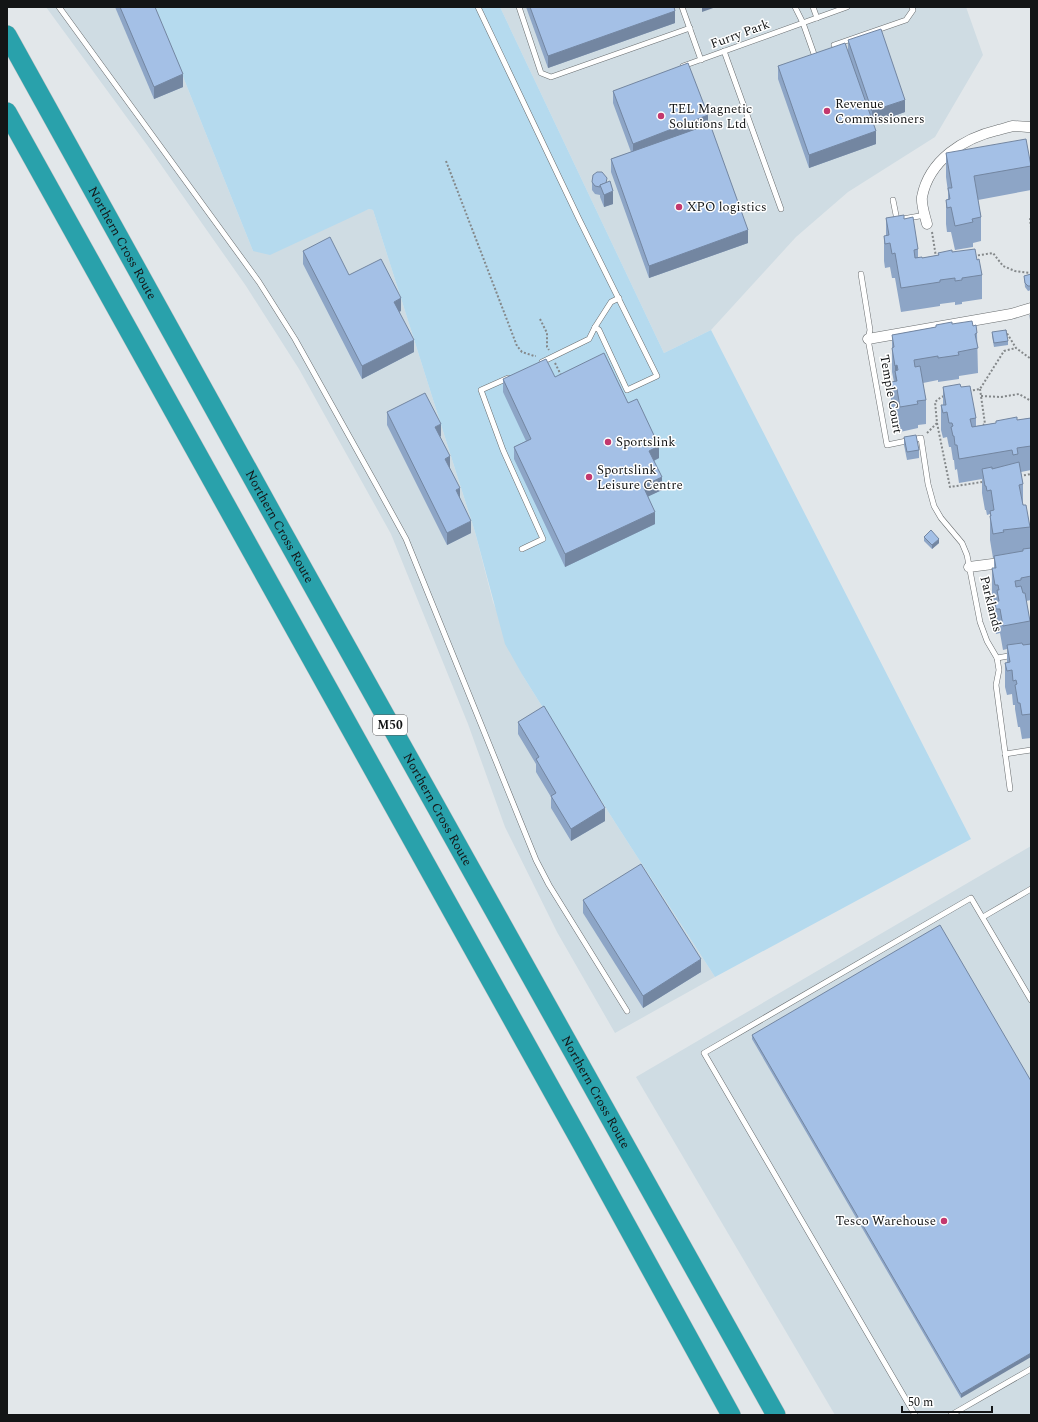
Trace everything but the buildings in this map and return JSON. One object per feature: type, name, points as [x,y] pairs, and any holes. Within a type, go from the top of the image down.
[{"type":"highway","name":"Northern Cross Route","points":[[7,35],[273,515],[776,1415]]},
{"type":"highway","name":"M50","points":[[7,112],[584,1146],[731,1415]]},
{"type":"street","points":[[928,223],[922,198],[927,179],[934,167],[965,142],[986,133],[1012,126],[1031,127]]},
{"type":"street","name":"Temple Court","points":[[868,339],[1011,314],[1031,308]]},
{"type":"street","name":"Parklands","points":[[969,567],[1016,561],[1031,556]]},
{"type":"lane","points":[[59,7],[259,282],[295,339],[406,539],[536,860],[549,885],[626,1011]]},
{"type":"lane","points":[[478,7],[579,219],[657,376],[627,390],[600,330],[594,327]]},
{"type":"lane","points":[[519,7],[541,73],[550,77],[690,28]]},
{"type":"lane","points":[[682,7],[701,60]]},
{"type":"lane","points":[[795,7],[803,23],[814,54]]},
{"type":"lane","points":[[813,7],[817,18]]},
{"type":"lane","name":"Furry Park","points":[[680,67],[847,7]]},
{"type":"lane","points":[[834,45],[906,20],[913,10],[912,7]]},
{"type":"lane","points":[[724,51],[781,209]]},
{"type":"lane","points":[[893,200],[897,220],[928,223]]},
{"type":"lane","name":"Temple Court","points":[[861,274],[870,330],[868,339],[887,445],[921,438],[928,484],[934,506],[941,518],[962,543],[967,555],[969,567]]},
{"type":"lane","points":[[538,364],[589,339],[594,327],[611,302],[619,298]]},
{"type":"lane","points":[[517,374],[481,390],[504,450],[543,538],[522,549]]},
{"type":"lane","name":"Parklands","points":[[969,567],[980,622],[987,640],[997,658],[999,670],[996,685],[1010,790]]},
{"type":"lane","points":[[997,658],[1017,654]]},
{"type":"lane","points":[[1005,754],[1031,750]]},
{"type":"lane","points":[[983,917],[1031,889]]},
{"type":"lane","points":[[915,1415],[704,1053],[971,898],[1031,1000]]},
{"type":"lane","points":[[951,1415],[1031,1369]]},
{"type":"path","points":[[446,161],[517,346],[522,352],[534,356],[542,353]]},
{"type":"path","points":[[1031,219],[1031,226]]},
{"type":"path","points":[[928,223],[937,262]]},
{"type":"path","points":[[972,256],[993,253],[1002,266],[1016,271],[1031,273]]},
{"type":"path","points":[[1006,330],[1016,348],[1031,359]]},
{"type":"path","points":[[980,426],[985,424],[980,389],[1004,351],[1016,348]]},
{"type":"path","points":[[964,392],[980,389]]},
{"type":"path","points":[[981,396],[1001,397],[1019,394],[1031,401]]},
{"type":"path","points":[[949,395],[941,397],[935,402],[937,423],[950,488],[987,481]]},
{"type":"path","points":[[921,438],[937,423]]},
{"type":"path","points":[[1016,476],[1031,474]]},
{"type":"shaded area","points":[[46,7],[155,7],[253,251],[369,209],[373,210],[475,532],[493,602],[523,676],[715,977],[615,1033],[557,932],[505,827],[468,724],[391,534],[299,369],[246,286],[147,145]]},
{"type":"shaded area","name":"Sportslink","points":[[155,7],[500,7],[664,353],[711,330],[971,839],[715,977],[616,824],[523,676],[505,644],[475,532],[373,210],[369,209],[270,255],[253,251]]},
{"type":"shaded area","points":[[500,7],[966,7],[983,55],[935,137],[848,192],[796,237],[711,330],[664,353]]},
{"type":"shaded area","points":[[1031,846],[1031,1415],[835,1415],[636,1077]]},
{"type":"place","name":"Revenue Commissioners","points":[[827,111]]},
{"type":"place","name":"TEL Magnetic Solutions Ltd","points":[[661,116]]},
{"type":"place","name":"XPO logistics","points":[[679,207]]},
{"type":"place","name":"Sportslink","points":[[608,442]]},
{"type":"place","name":"Sportslink Leisure Centre","points":[[589,477]]},
{"type":"place","name":"Tesco Warehouse","points":[[944,1221]]}]
